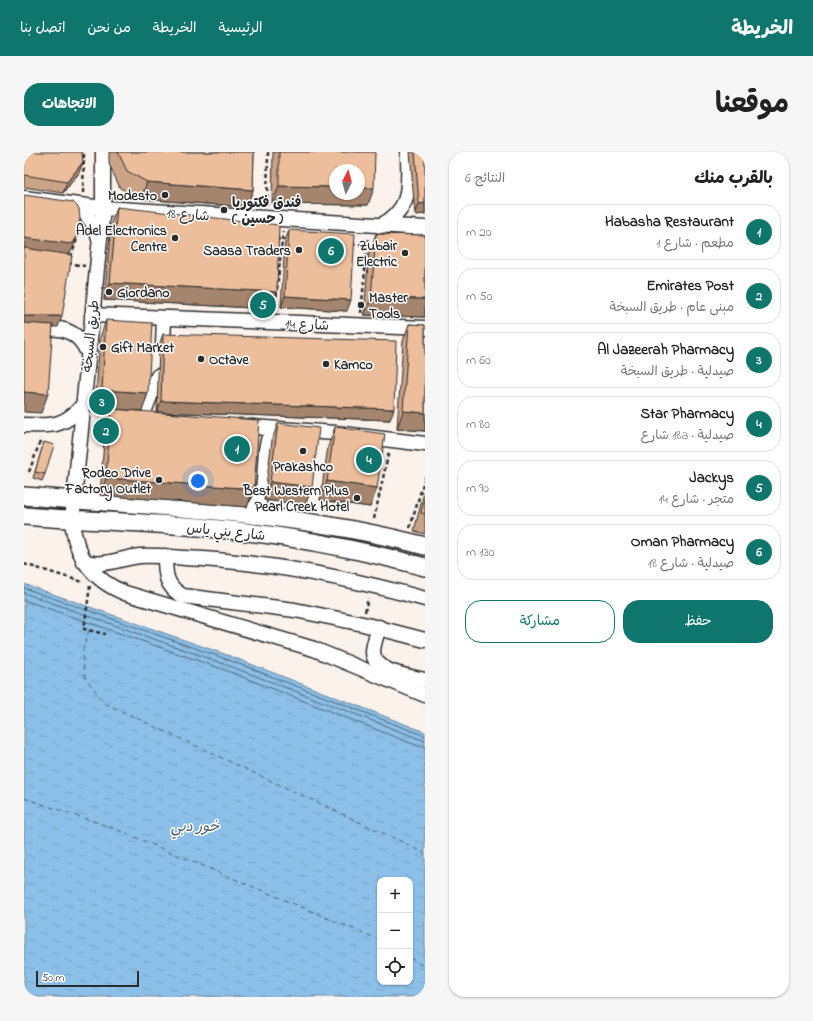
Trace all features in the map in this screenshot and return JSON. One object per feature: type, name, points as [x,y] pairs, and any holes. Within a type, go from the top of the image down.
[{"type":"main road","name":"شارع بني ياس","points":[[24,496],[246,514],[334,526],[425,546]]},
{"type":"main road","name":"شارع بني ياس","points":[[24,516],[175,525],[251,533],[346,548],[425,567]]},
{"type":"street","name":"طريق السبخة","points":[[103,152],[103,208],[72,520],[75,541],[83,561],[95,583],[314,649],[425,695]]},
{"type":"street","points":[[374,226],[396,216],[406,200],[408,188],[408,152]]},
{"type":"street","name":"شارع 18","points":[[24,198],[103,208],[425,228]]},
{"type":"street","points":[[75,205],[89,217],[94,225],[99,243]]},
{"type":"street","name":"شارع 14","points":[[92,315],[425,328]]},
{"type":"street","points":[[163,345],[164,318]]},
{"type":"street","points":[[24,329],[64,329],[79,338],[88,353]]},
{"type":"street","points":[[158,376],[142,417],[148,425],[165,425]]},
{"type":"street","points":[[24,425],[57,425],[68,420],[83,404]]},
{"type":"street","points":[[228,425],[391,439],[425,444]]},
{"type":"street","points":[[246,514],[253,510],[261,499],[268,440],[275,433],[286,430]]},
{"type":"street","points":[[83,561],[97,564],[129,557],[165,556],[229,561],[289,568],[425,599]]},
{"type":"street","points":[[165,556],[166,578],[176,592],[183,596],[295,610],[379,627],[425,640]]},
{"type":"street","points":[[379,627],[373,650],[376,662],[386,669],[425,680]]},
{"type":"path","points":[[266,219],[268,152]]},
{"type":"path","points":[[274,322],[284,220]]},
{"type":"path","points":[[69,263],[78,236],[78,225]]},
{"type":"path","points":[[360,326],[367,244],[374,226]]},
{"type":"path","points":[[275,239],[290,240]]},
{"type":"path","points":[[344,243],[382,246]]},
{"type":"path","points":[[61,262],[97,267]]},
{"type":"path","points":[[93,418],[93,426],[115,426]]},
{"type":"path","points":[[372,525],[391,439]]},
{"type":"path","points":[[29,472],[37,448]]},
{"type":"path","points":[[408,535],[425,477]]},
{"type":"path","points":[[24,564],[95,583],[84,629],[105,634]]},
{"type":"water","name":"خور دبي","points":[[24,584],[230,656],[425,732],[425,997],[24,997]]},
{"type":"building","points":[[24,152],[82,152],[83,162],[67,182],[24,175]]},
{"type":"building","points":[[118,152],[254,152],[253,190],[147,182],[127,171]]},
{"type":"building","points":[[279,152],[375,152],[374,188],[365,188],[365,164],[329,164],[329,187],[279,186]]},
{"type":"building","points":[[415,152],[425,152],[425,203],[419,204]]},
{"type":"building","points":[[24,195],[73,202],[79,208],[80,219],[77,237],[72,244],[24,238]]},
{"type":"building","points":[[117,207],[279,225],[277,292],[110,283]]},
{"type":"building","points":[[289,230],[355,234],[351,300],[285,296]]},
{"type":"building","points":[[376,234],[425,235],[425,299],[371,298]]},
{"type":"building","points":[[24,248],[72,255],[62,316],[24,316]]},
{"type":"building","points":[[106,320],[152,323],[148,393],[102,390]]},
{"type":"building","points":[[24,323],[53,325],[48,394],[24,392]]},
{"type":"building","points":[[409,324],[425,325],[425,413],[403,411]]},
{"type":"building","points":[[163,334],[396,341],[394,409],[161,401]]},
{"type":"building","points":[[111,409],[259,420],[254,489],[106,478]]},
{"type":"building","points":[[278,423],[319,428],[312,487],[270,482]]},
{"type":"building","points":[[335,427],[385,434],[377,488],[327,481]]},
{"type":"building","points":[[44,442],[54,445],[45,474],[35,472]]},
{"type":"building","points":[[425,496],[425,514],[421,513]]},
{"type":"ferry route","points":[[89,630],[82,653],[85,677],[104,703],[413,847],[425,854]]},
{"type":"ferry route","points":[[24,798],[113,828],[377,939]]},
{"type":"ferry route","points":[[413,960],[425,967]]},
{"type":"place","name":"Modesto","points":[[165,195]]},
{"type":"place","name":"فندق فكتوريا ( حسين )","points":[[224,210]]},
{"type":"place","name":"Adel Electronics Centre","points":[[175,238]]},
{"type":"place","name":"Saasa Traders","points":[[299,250]]},
{"type":"place","name":"Oman Pharmacy","points":[[331,251]]},
{"type":"place","name":"Zubair Electric","points":[[405,253]]},
{"type":"place","name":"Giordano","points":[[109,292]]},
{"type":"place","name":"Jackys","points":[[263,305]]},
{"type":"place","name":"Master Tools","points":[[361,305]]},
{"type":"place","name":"Gift Market","points":[[103,347]]},
{"type":"place","name":"Octave","points":[[201,359]]},
{"type":"place","name":"Kamco","points":[[326,364]]},
{"type":"place","name":"Al Jazeerah Pharmacy","points":[[102,402]]},
{"type":"place","name":"Emirates Post","points":[[106,431]]},
{"type":"place","name":"Habasha Restaurant","points":[[237,449]]},
{"type":"place","name":"Prakashco","points":[[303,451]]},
{"type":"place","name":"Star Pharmacy","points":[[369,460]]},
{"type":"place","name":"Rodeo Drive Factory Outlet","points":[[159,480]]},
{"type":"place","name":"Best Western Plus Pearl Creek Hotel","points":[[357,498]]}]
